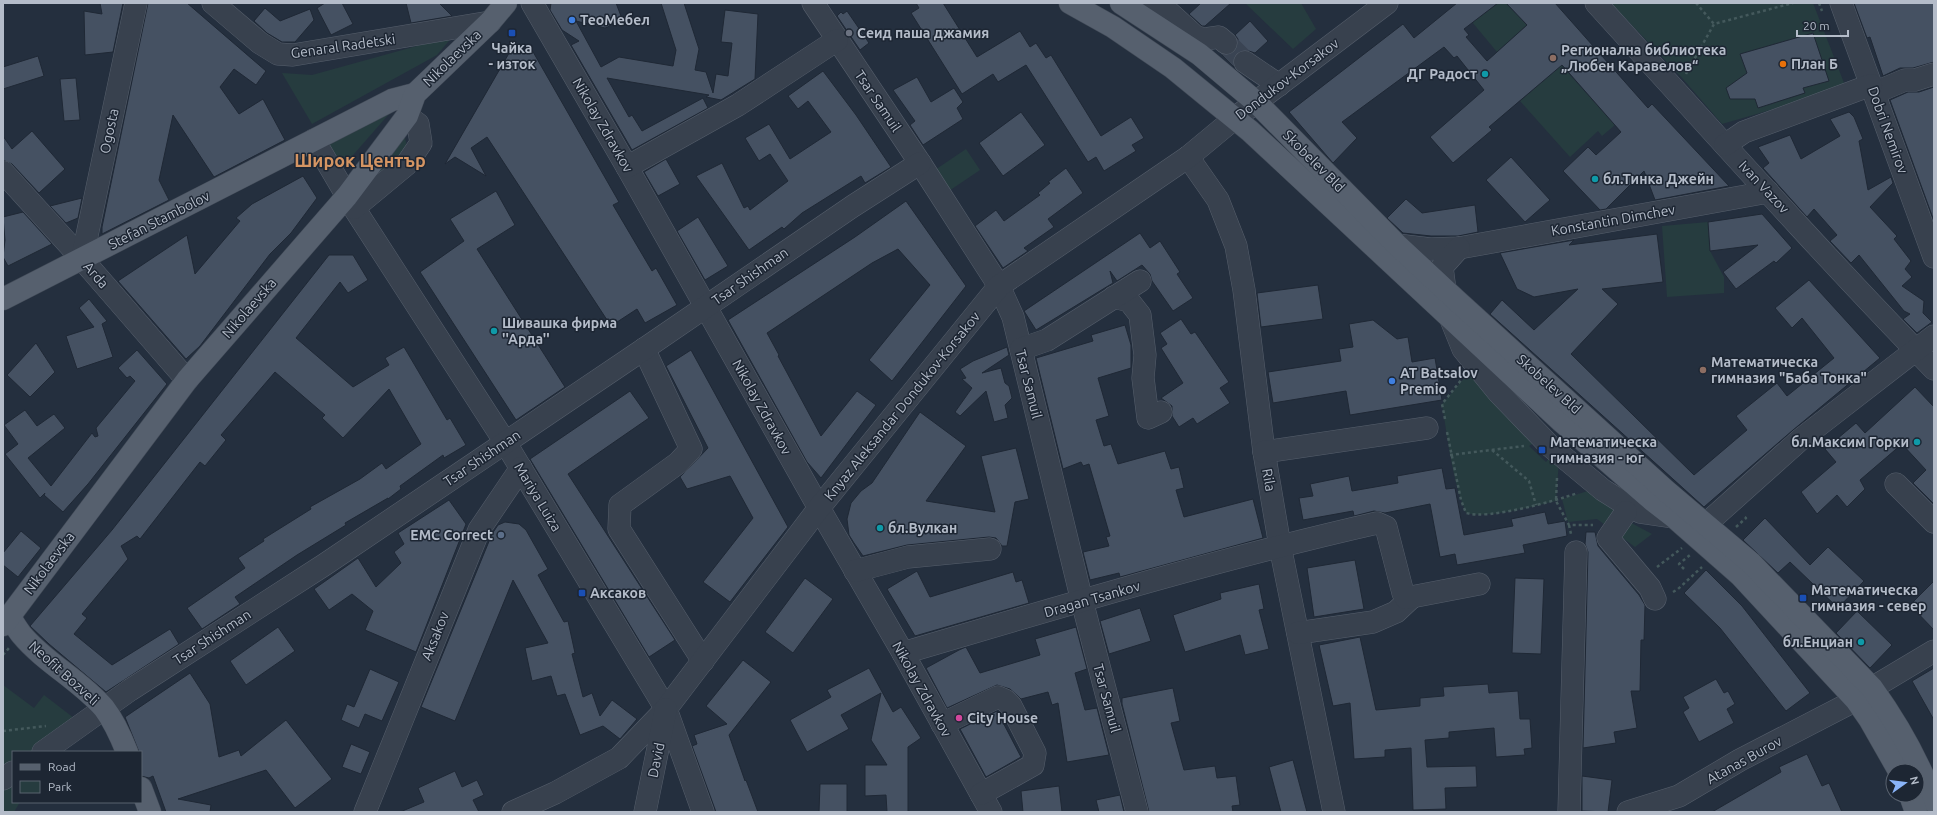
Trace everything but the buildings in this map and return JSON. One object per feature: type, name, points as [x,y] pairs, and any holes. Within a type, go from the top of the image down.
[{"type":"main road","name":"Nikolaevska","points":[[5,616],[187,380],[351,202],[408,116],[415,94],[490,22],[506,3]]},
{"type":"main road","name":"Skobelev Bld","points":[[1070,3],[1113,27],[1173,68],[1235,118],[1561,421],[1740,575],[1864,694],[1886,709],[1924,776],[1934,802]]},
{"type":"main road","name":"Skobelev Bld","points":[[1121,3],[1144,9],[1256,102],[1397,245],[1445,290],[1665,490],[1751,563],[1864,694],[1870,720],[1894,763]]},
{"type":"main road","name":"Stefan Stambolov","points":[[8,291],[82,259],[392,100],[415,94]]},
{"type":"main road","name":"Neofit Bozveli","points":[[5,616],[32,645],[91,694],[116,726],[127,751]]},
{"type":"main road","points":[[142,791],[150,812]]},
{"type":"street","name":"Ogosta","points":[[82,259],[136,3]]},
{"type":"street","name":"Genaral Radetski","points":[[213,3],[260,44],[278,54],[293,55],[490,22]]},
{"type":"street","name":"Nikolay Zdravkov","points":[[532,3],[627,167],[819,508],[903,653],[986,803]]},
{"type":"street","name":"Tsar Samuil","points":[[813,3],[920,163],[999,286],[1013,317],[1082,601],[1137,812]]},
{"type":"street","points":[[1144,9],[1156,3],[1162,6],[1196,37],[1205,39],[1219,37],[1226,43]]},
{"type":"street","name":"Dondukov-Korsakov","points":[[1188,157],[1235,118],[1387,3]]},
{"type":"street","name":"Ivan Vazov","points":[[1596,3],[1676,89],[1725,146],[1934,369]]},
{"type":"street","name":"Dobri Nemirov","points":[[1841,3],[1934,257]]},
{"type":"street","points":[[627,167],[738,105],[837,40]]},
{"type":"street","points":[[1245,62],[1279,85]]},
{"type":"street","points":[[1725,146],[1744,132],[1873,89],[1905,80],[1915,80],[1934,74]]},
{"type":"street","points":[[314,140],[351,202],[406,165],[421,143],[418,124],[408,116]]},
{"type":"street","name":"Knyaz Aleksandar Dondukov-Korsakov","points":[[666,709],[819,508],[999,286],[1188,157]]},
{"type":"street","name":"Rila","points":[[1188,157],[1218,200],[1236,246],[1244,290],[1264,452],[1280,546],[1334,812]]},
{"type":"street","name":"Tsar Shishman","points":[[44,751],[130,690],[324,565],[853,206],[920,163]]},
{"type":"street","name":"Arda","points":[[3,172],[82,259],[187,380]]},
{"type":"street","name":"Konstantin Dimchev","points":[[1397,245],[1430,249],[1459,248],[1768,192]]},
{"type":"street","name":"Mariya Luiza","points":[[351,202],[505,442],[666,709],[703,812]]},
{"type":"street","points":[[1445,290],[1442,268],[1459,248]]},
{"type":"street","points":[[1021,349],[1047,340],[1140,281]]},
{"type":"street","points":[[1114,297],[1129,301],[1140,315],[1145,355],[1143,378],[1148,418],[1161,412]]},
{"type":"street","points":[[1706,524],[1801,439],[1915,349],[1934,336]]},
{"type":"street","points":[[644,349],[691,449],[678,463],[620,505],[619,529],[703,662]]},
{"type":"street","points":[[1264,452],[1426,428]]},
{"type":"street","name":"Aksakov","points":[[365,812],[479,530],[521,468]]},
{"type":"street","points":[[1896,484],[1934,522]]},
{"type":"street","points":[[1626,512],[1608,538],[1650,588],[1655,599]]},
{"type":"street","name":"Dragan Tsankov","points":[[903,653],[1280,546],[1377,523],[1386,527],[1403,594],[1406,598],[1411,598]]},
{"type":"street","points":[[855,571],[908,558],[990,549]]},
{"type":"street","points":[[1569,812],[1576,552]]},
{"type":"street","points":[[1298,634],[1373,622],[1396,612],[1411,598],[1479,584]]},
{"type":"street","name":"Atanas Burov","points":[[1628,812],[1679,796],[1740,760],[1864,694],[1934,651]]},
{"type":"street","points":[[942,724],[998,697],[1005,700],[1011,706],[1035,753],[1033,764],[986,803]]},
{"type":"street","points":[[513,812],[555,794],[619,758],[666,709]]},
{"type":"street","name":"David","points":[[645,812],[666,709]]},
{"type":"street","points":[[3,779],[12,773]]},
{"type":"path","points":[[1696,3],[1714,24]]},
{"type":"path","points":[[1676,89],[1714,24],[1793,3]]},
{"type":"path","points":[[1467,374],[1442,404],[1450,455],[1466,514],[1473,516],[1536,505],[1556,501],[1581,492]]},
{"type":"path","points":[[1450,455],[1529,445]]},
{"type":"path","points":[[1492,450],[1529,481],[1536,505]]},
{"type":"path","points":[[1556,501],[1568,525],[1595,525],[1608,538]]},
{"type":"path","points":[[1642,578],[1683,548]]},
{"type":"path","points":[[1684,569],[1679,564],[1690,554]]},
{"type":"path","points":[[1655,599],[1665,596],[1678,589],[1705,564]]},
{"type":"green space","points":[[1245,3],[1301,3],[1316,29],[1293,49]]},
{"type":"green space","points":[[1498,3],[1506,3],[1527,25],[1497,52],[1472,22]]},
{"type":"green space","points":[[1611,3],[1813,3],[1846,88],[1722,124],[1683,79]]},
{"type":"green space","points":[[453,36],[437,55],[312,124],[282,73],[312,75]]},
{"type":"green space","points":[[1561,65],[1615,125],[1602,136],[1598,131],[1570,157],[1520,101]]},
{"type":"green space","points":[[383,110],[389,114],[340,170],[322,140]]},
{"type":"green space","points":[[404,132],[407,148],[377,179],[352,191]]},
{"type":"green space","points":[[966,149],[980,170],[943,195],[929,174]]},
{"type":"green space","points":[[1708,222],[1710,251],[1724,277],[1724,293],[1667,297],[1662,226]]},
{"type":"green space","points":[[1472,369],[1539,440],[1529,446],[1546,462],[1553,454],[1559,460],[1556,501],[1498,513],[1466,513],[1457,487],[1442,404]]},
{"type":"green space","points":[[1591,490],[1622,518],[1652,534],[1635,547],[1597,519],[1568,522],[1562,499]]},
{"type":"green space","points":[[3,685],[34,708],[44,695],[83,725],[44,751],[12,751],[12,803],[19,803],[14,812],[3,812]]},
{"type":"tunnel","points":[[1226,43],[1245,62]]},
{"type":"place","name":"ТеоМебел","points":[[572,20]]},
{"type":"place","name":"Чайка - изток","points":[[512,33]]},
{"type":"place","name":"Сеид паша джамия","points":[[849,33]]},
{"type":"place","name":"Регионална библиотека „Любен Каравелов“","points":[[1553,58]]},
{"type":"place","name":"План Б","points":[[1783,64]]},
{"type":"place","name":"ДГ Радост","points":[[1485,74]]},
{"type":"place","name":"бл.Тинка Джейн","points":[[1595,179]]},
{"type":"place","name":"Шивашка фирма ''Арда''","points":[[494,331]]},
{"type":"place","name":"Математическа гимназия \"Баба Тонка\"","points":[[1703,370]]},
{"type":"place","name":"AT Batsalov Premio","points":[[1392,381]]},
{"type":"place","name":"бл.Максим Горки","points":[[1917,442]]},
{"type":"place","name":"Математическа гимназия - юг","points":[[1542,450]]},
{"type":"place","name":"бл.Вулкан","points":[[880,528]]},
{"type":"place","name":"EMC Correct","points":[[501,535]]},
{"type":"place","name":"Аксаков","points":[[582,593]]},
{"type":"place","name":"Математическа гимназия - север","points":[[1803,598]]},
{"type":"place","name":"бл.Енциан","points":[[1861,642]]},
{"type":"place","name":"City House","points":[[959,718]]},
{"type":"district","name":"Широк Център","points":[[360,161]]}]
